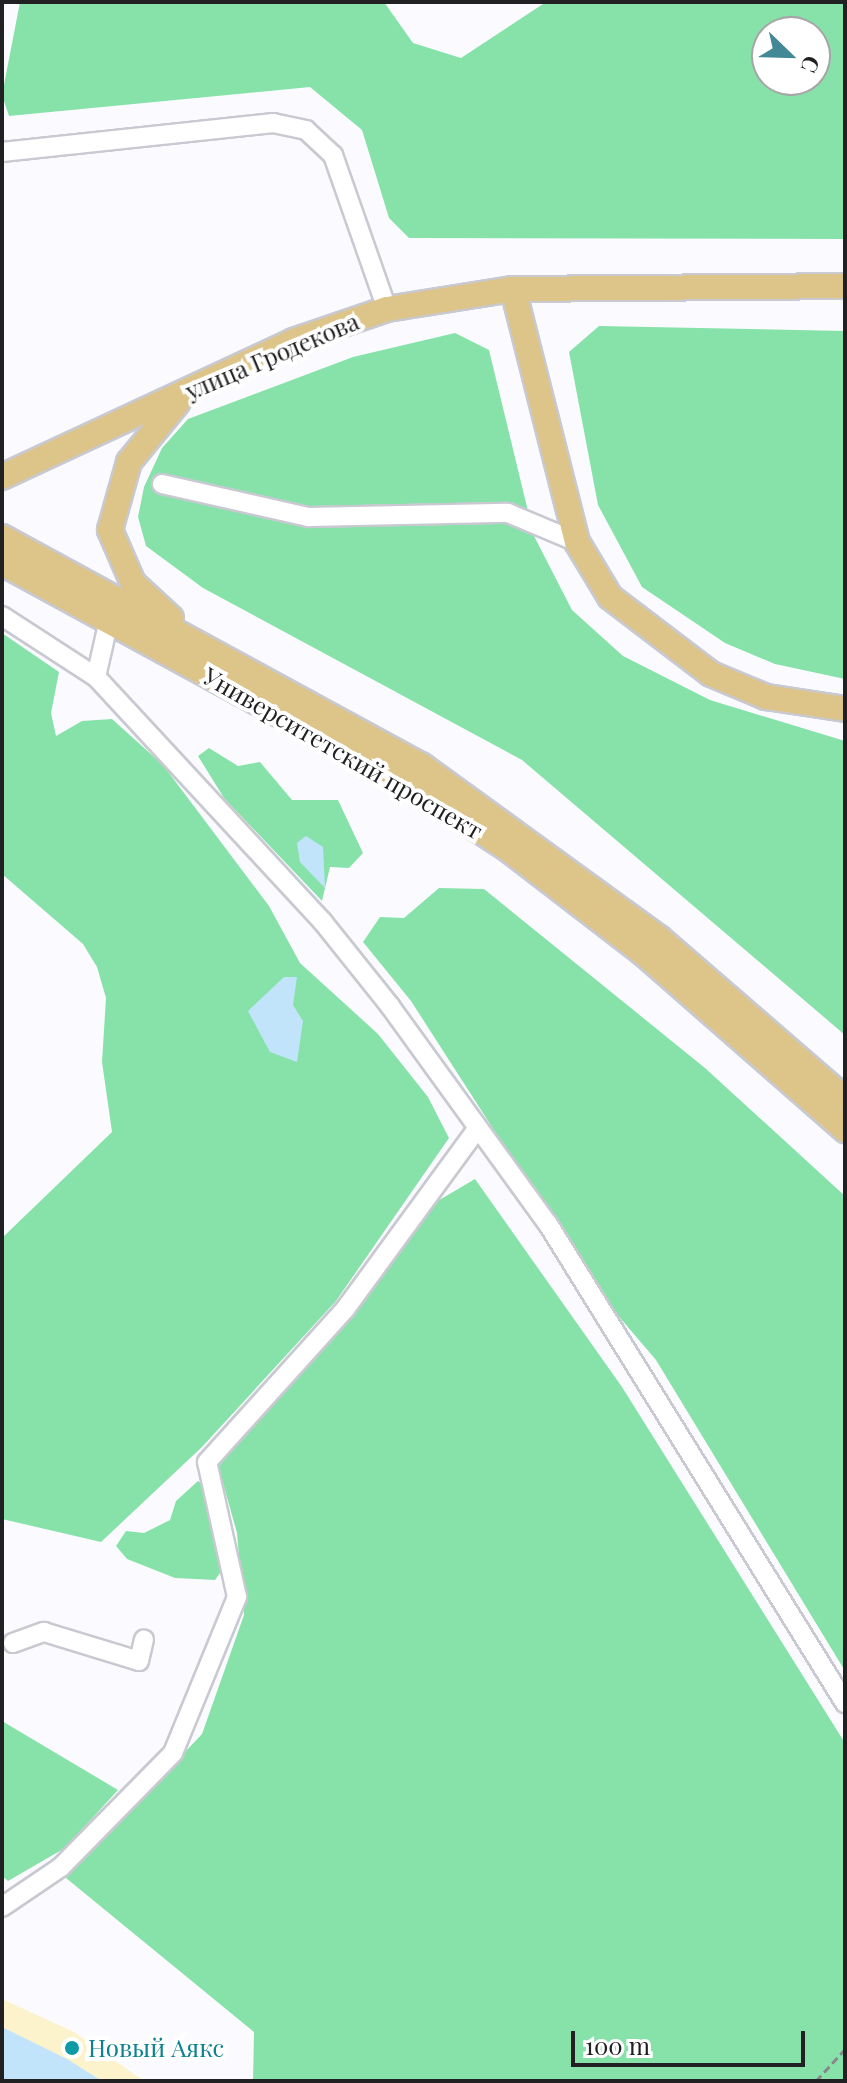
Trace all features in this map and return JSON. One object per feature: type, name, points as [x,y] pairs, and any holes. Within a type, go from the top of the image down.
[{"type":"main road","name":"улица Гродекова","points":[[2,477],[293,341],[387,309],[513,289],[845,286]]},
{"type":"main road","points":[[513,289],[577,542],[610,597],[711,674],[766,697],[845,709]]},
{"type":"main road","points":[[187,392],[129,462],[110,530],[133,583],[202,646]]},
{"type":"main road","name":"Университетский проспект","points":[[2,537],[421,765],[504,821],[659,938],[845,1099]]},
{"type":"main road","name":"Университетский проспект","points":[[2,563],[406,783],[508,849],[632,944],[845,1130]]},
{"type":"lane","points":[[2,152],[273,123],[306,130],[333,155],[387,309]]},
{"type":"lane","points":[[162,484],[309,517],[508,513],[577,542]]},
{"type":"lane","points":[[2,616],[96,677],[322,921],[475,1132],[548,1224],[681,1430],[845,1703]]},
{"type":"lane","points":[[96,677],[109,620]]},
{"type":"lane","points":[[2,1907],[61,1867],[173,1753],[237,1597],[207,1462],[346,1308],[475,1132]]},
{"type":"lane","points":[[13,1643],[44,1632],[139,1661],[144,1640]]},
{"type":"path","points":[[816,2081],[845,2049]]},
{"type":"green space","points":[[20,2],[384,2],[413,43],[461,58],[546,2],[845,2],[845,239],[409,238],[389,218],[362,130],[310,87],[9,116],[2,95]]},
{"type":"green space","points":[[599,326],[845,331],[845,679],[775,664],[725,643],[642,587],[598,505],[569,352]]},
{"type":"green space","points":[[455,333],[489,350],[534,536],[572,610],[623,656],[710,700],[845,741],[845,1035],[522,760],[203,588],[146,546],[138,517],[144,487],[162,448],[188,419],[353,357]]},
{"type":"green space","points":[[2,633],[59,672],[51,713],[56,736],[82,721],[112,719],[163,765],[269,906],[300,963],[378,1034],[428,1097],[449,1138],[336,1301],[202,1447],[101,1542],[2,1519],[2,1238],[112,1132],[102,1062],[106,998],[97,967],[83,944],[2,874]]},
{"type":"green space","points":[[209,748],[238,766],[260,762],[292,800],[338,800],[363,853],[349,868],[330,867],[322,901],[224,798],[198,756]]},
{"type":"green space","points":[[439,888],[484,889],[705,1068],[845,1196],[845,1671],[656,1360],[598,1292],[411,1001],[363,942],[380,917],[404,918]]},
{"type":"green space","points":[[475,1179],[622,1387],[845,1743],[845,2081],[253,2081],[254,2032],[66,1878],[202,1734],[244,1615],[237,1533],[218,1465],[424,1209]]},
{"type":"green space","points":[[198,1481],[211,1489],[225,1566],[215,1580],[175,1578],[127,1559],[116,1546],[126,1531],[144,1533],[170,1520],[176,1501]]},
{"type":"green space","points":[[2,1721],[118,1790],[65,1848],[8,1881],[2,1876]]},
{"type":"sand","name":"Новый Аякс","points":[[2,1999],[74,2032],[144,2081],[102,2081],[2,2027]]},
{"type":"water","points":[[306,836],[323,847],[325,888],[300,862],[297,843]]},
{"type":"water","points":[[284,977],[297,977],[293,1005],[303,1021],[297,1062],[270,1052],[248,1011]]},
{"type":"water","points":[[2,2027],[67,2059],[102,2081],[2,2081]]},
{"type":"place","name":"Новый Аякс","points":[[72,2048]]}]
